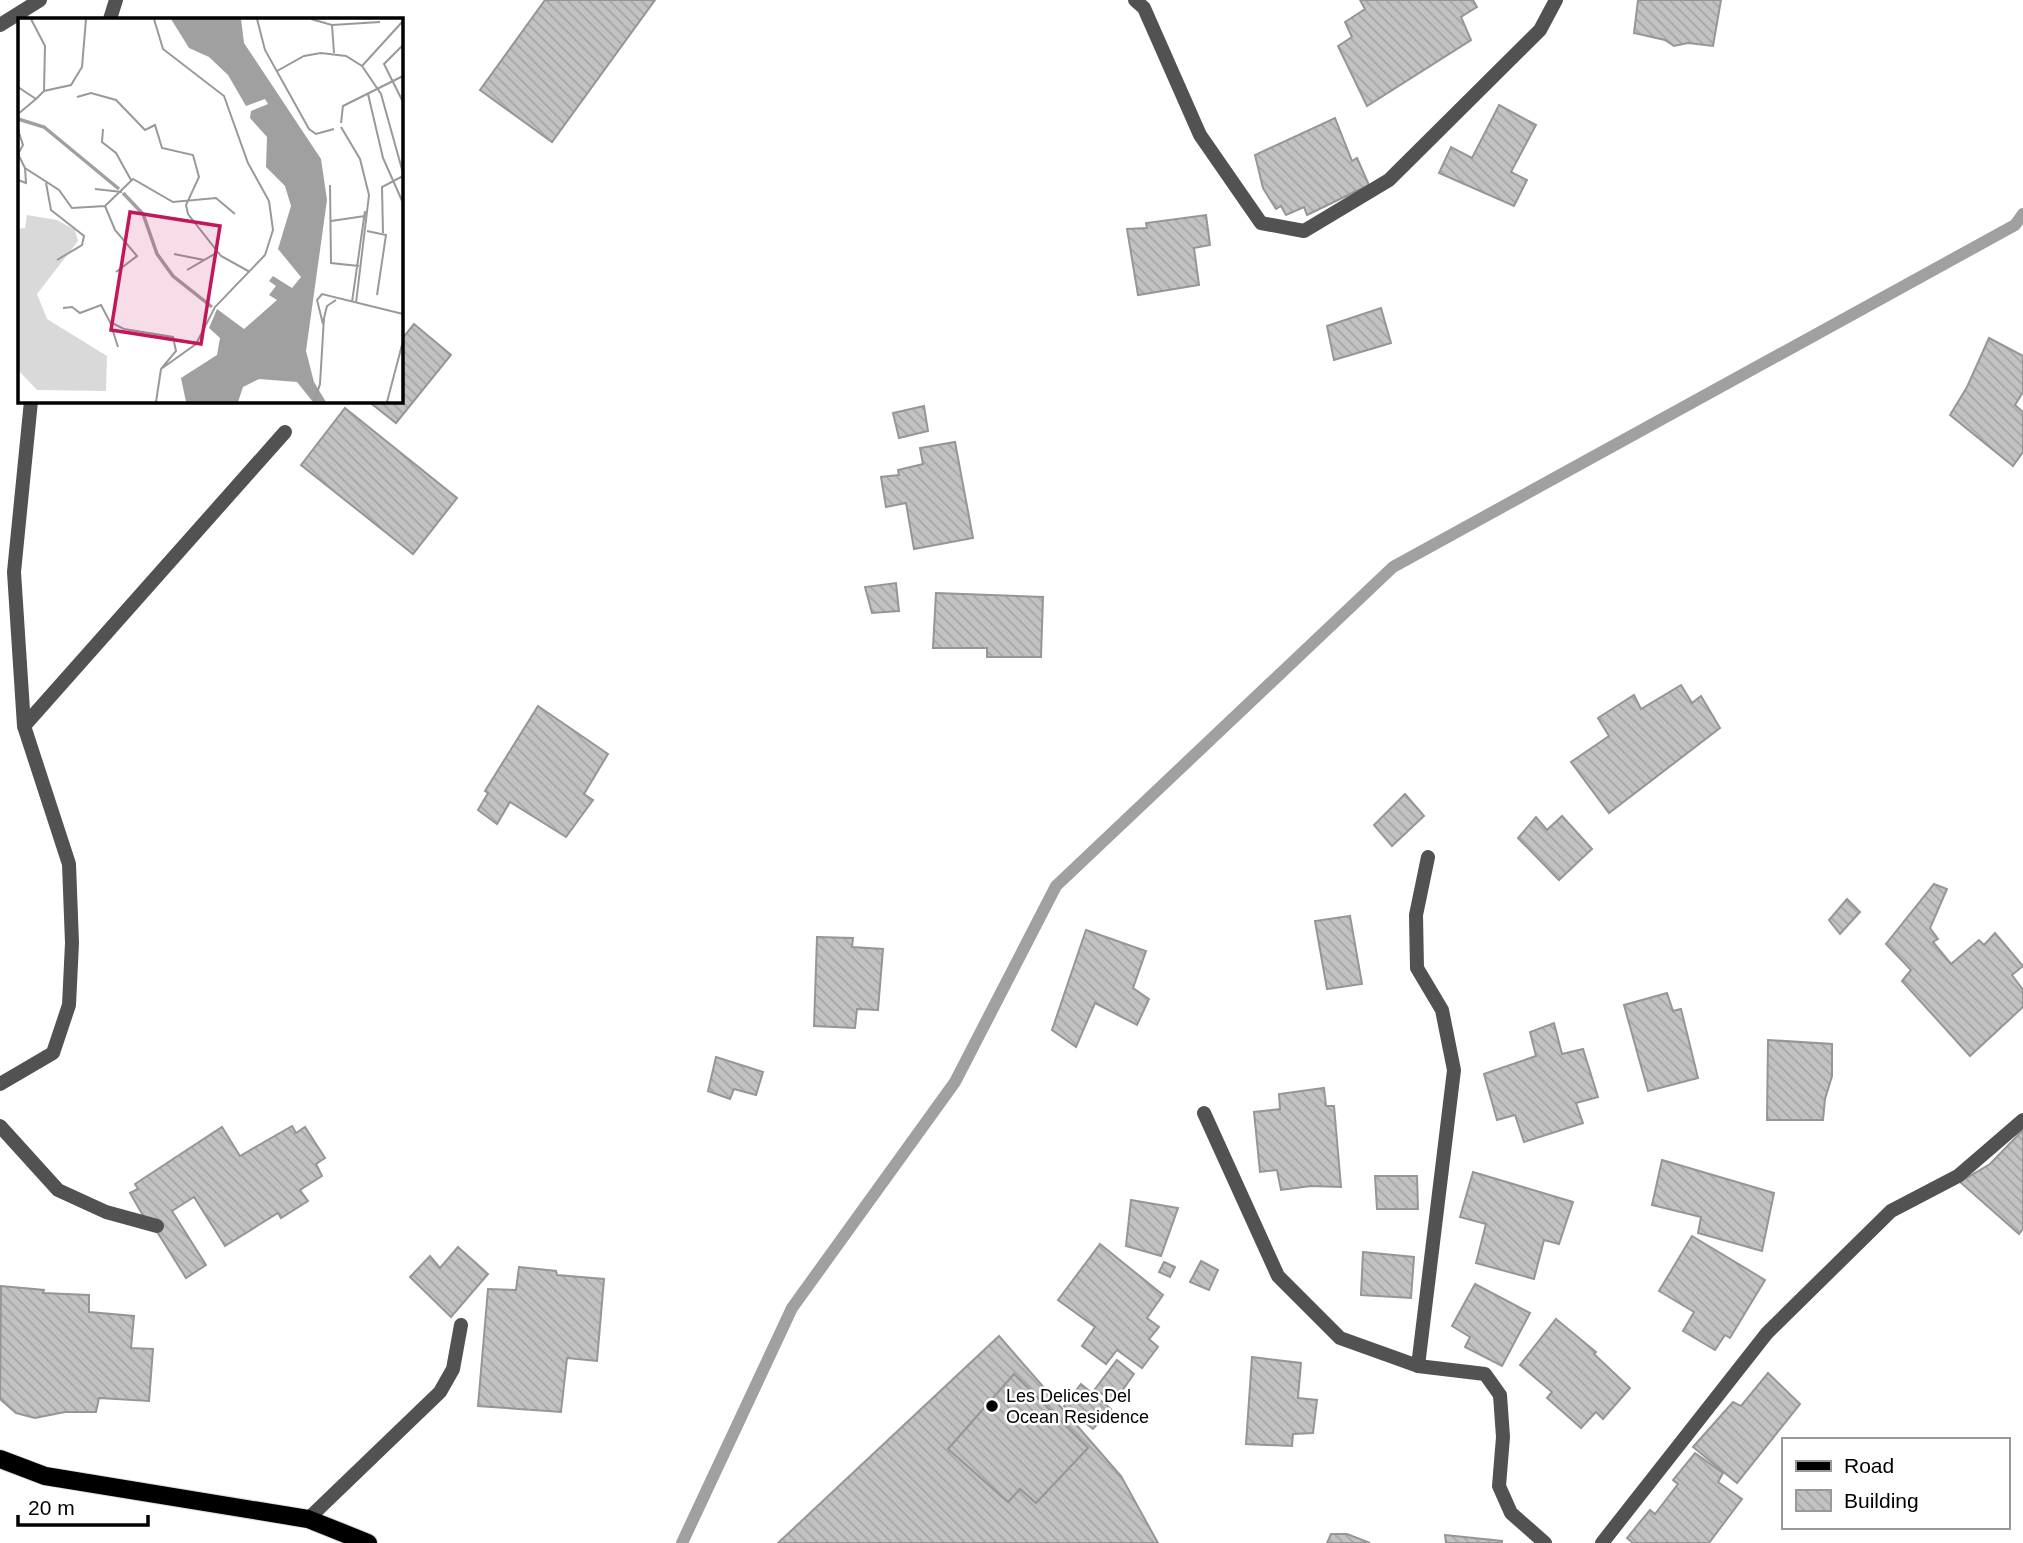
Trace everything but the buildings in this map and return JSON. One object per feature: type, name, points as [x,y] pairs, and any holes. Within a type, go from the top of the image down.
[{"type":"main road","points":[[0,1459],[45,1476],[308,1519],[368,1543]]},
{"type":"street","points":[[0,25],[40,0]]},
{"type":"street","points":[[110,18],[116,0]]},
{"type":"street","points":[[1135,0],[1144,8],[1200,135],[1261,223],[1304,231],[1389,180],[1540,30],[1556,0]]},
{"type":"street","points":[[0,1084],[53,1053],[69,1005],[72,943],[69,864],[24,726],[14,572],[31,402]]},
{"type":"street","points":[[24,726],[285,432]]},
{"type":"street","points":[[1418,1366],[1454,1070],[1442,1010],[1417,968],[1416,915],[1428,857]]},
{"type":"street","points":[[1204,1113],[1278,1276],[1340,1338],[1418,1366],[1485,1374],[1500,1395],[1503,1437],[1499,1486],[1511,1513],[1545,1543]]},
{"type":"street","points":[[1602,1543],[1767,1333],[1891,1211],[1958,1176],[2023,1119]]},
{"type":"street","points":[[0,1126],[58,1191],[106,1212],[157,1226]]},
{"type":"street","points":[[308,1519],[440,1392],[453,1369],[461,1325]]},
{"type":"waterway","points":[[682,1543],[792,1308],[955,1082],[1056,886],[1393,567],[2015,225],[2023,214]]},
{"type":"place","name":"Les Delices Del Ocean Residence","points":[[992,1406]]}]
